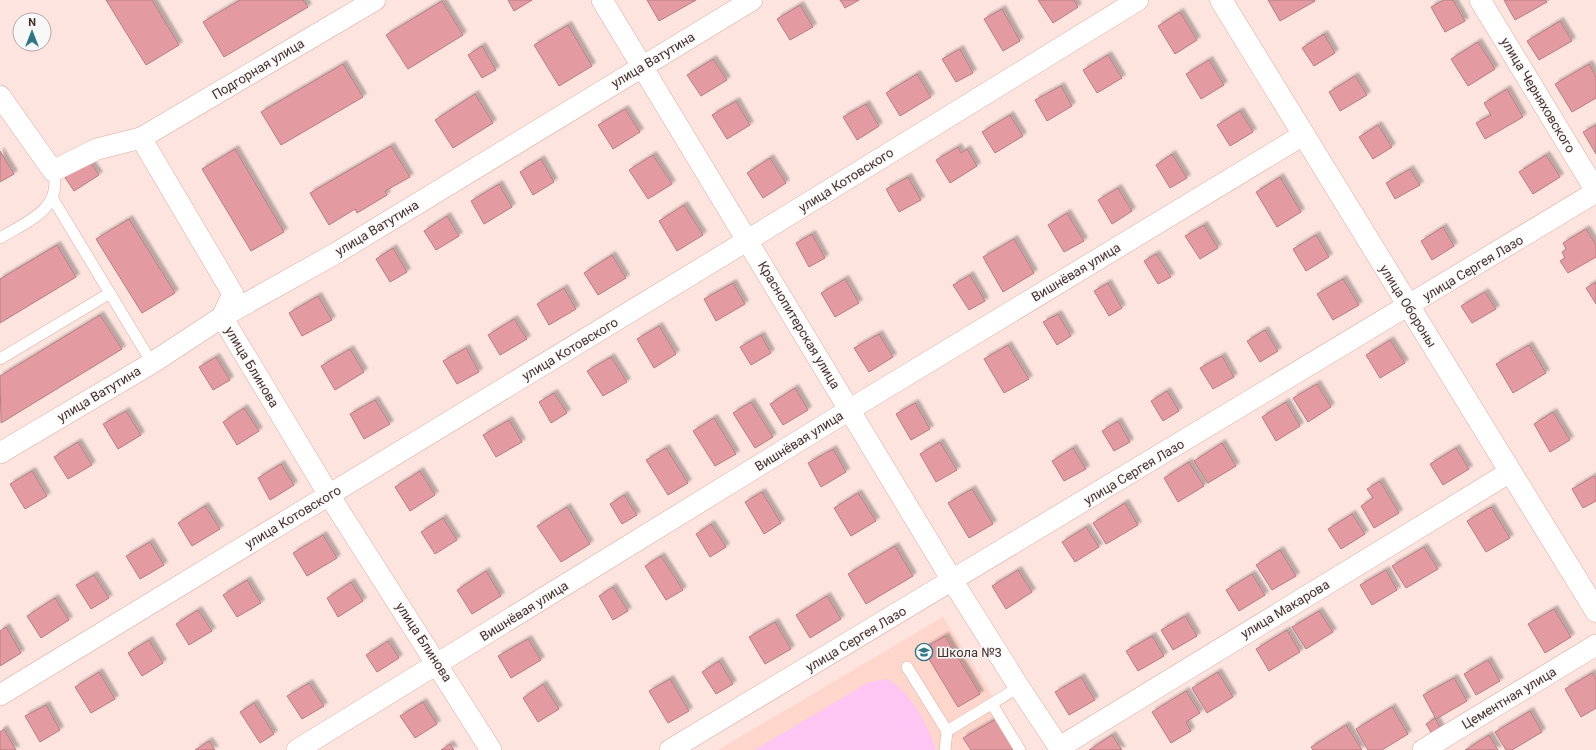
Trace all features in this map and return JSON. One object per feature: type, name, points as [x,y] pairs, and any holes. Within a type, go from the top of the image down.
[{"type":"street","name":"Подгорная улица","points":[[142,138],[375,0]]},
{"type":"street","name":"Краснопитерская улица","points":[[602,0],[952,580],[1019,687],[1060,748]]},
{"type":"street","name":"улица Ватутина","points":[[0,453],[152,363],[222,317],[338,252],[752,0]]},
{"type":"street","name":"улица Котовского","points":[[0,695],[748,240],[1138,0]]},
{"type":"street","name":"улица Обороны","points":[[1221,0],[1408,307],[1596,611]]},
{"type":"street","name":"улица Черняховского","points":[[1480,0],[1596,192]]},
{"type":"street","points":[[0,96],[53,171],[97,149],[142,138]]},
{"type":"street","name":"Вишнёвая улица","points":[[298,750],[849,410],[1303,134]]},
{"type":"street","name":"улица Блинова","points":[[142,138],[232,294],[222,317],[329,495],[438,664],[491,750]]},
{"type":"street","name":"улица Сергея Лазо","points":[[670,750],[1408,307],[1596,192]]},
{"type":"street","name":"улица Макарова","points":[[1060,748],[1510,472]]},
{"type":"street","name":"Цементная улица","points":[[1423,750],[1596,645]]},
{"type":"lane","points":[[0,238],[42,213],[53,199],[56,182],[53,171]]},
{"type":"lane","points":[[53,199],[152,363]]},
{"type":"lane","points":[[0,359],[110,293]]},
{"type":"lane","points":[[907,667],[947,731],[945,750]]},
{"type":"lane","points":[[947,731],[1019,687]]},
{"type":"lane","points":[[992,704],[1020,750]]},
{"type":"shaded area","name":"Школа №3","points":[[943,617],[1027,750],[718,750]]},
{"type":"shaded area","points":[[888,679],[904,693],[918,710],[936,750],[755,750],[869,682]]},
{"type":"building","points":[[106,0],[152,0],[179,45],[146,65]]},
{"type":"building","points":[[240,0],[303,0],[308,7],[224,57],[203,22]]},
{"type":"building","points":[[508,0],[532,0],[514,11]]},
{"type":"building","points":[[647,0],[696,0],[659,21]]},
{"type":"building","points":[[840,0],[859,0],[845,8]]},
{"type":"building","points":[[1038,0],[1074,0],[1078,7],[1053,23]]},
{"type":"building","points":[[1268,0],[1314,0],[1315,1],[1280,21]]},
{"type":"building","points":[[1444,0],[1453,0],[1465,21],[1445,32],[1431,7]]},
{"type":"building","points":[[1504,0],[1545,0],[1547,2],[1515,20]]},
{"type":"building","points":[[442,1],[463,35],[408,69],[386,35]]},
{"type":"building","points":[[800,5],[813,27],[790,40],[777,19]]},
{"type":"building","points":[[1002,9],[1020,41],[1003,51],[984,19]]},
{"type":"building","points":[[1180,12],[1197,40],[1175,54],[1158,26]]},
{"type":"building","points":[[1560,21],[1572,41],[1539,60],[1527,41]]},
{"type":"building","points":[[568,25],[592,66],[559,86],[534,45]]},
{"type":"building","points":[[1324,34],[1335,53],[1314,66],[1302,48]]},
{"type":"building","points":[[1478,42],[1495,69],[1468,86],[1451,59]]},
{"type":"building","points":[[482,46],[496,70],[482,78],[468,55]]},
{"type":"building","points":[[960,49],[973,73],[956,82],[942,59]]},
{"type":"building","points":[[1108,55],[1122,78],[1097,93],[1083,70]]},
{"type":"building","points":[[713,59],[727,80],[701,96],[687,75]]},
{"type":"building","points":[[1209,60],[1224,85],[1201,99],[1186,74]]},
{"type":"building","points":[[343,64],[363,97],[281,145],[261,112]]},
{"type":"building","points":[[1589,64],[1596,77],[1596,98],[1572,112],[1555,84]]},
{"type":"building","points":[[917,74],[931,97],[900,116],[886,93]]},
{"type":"building","points":[[1355,76],[1367,95],[1340,111],[1329,92]]},
{"type":"building","points":[[1061,86],[1072,106],[1047,121],[1035,100]]},
{"type":"building","points":[[1507,89],[1523,117],[1485,139],[1476,123],[1491,115],[1484,103]]},
{"type":"building","points":[[475,94],[493,123],[453,148],[435,120]]},
{"type":"building","points":[[736,101],[750,125],[727,139],[712,115]]},
{"type":"building","points":[[866,104],[879,126],[857,140],[843,117]]},
{"type":"building","points":[[625,109],[640,132],[613,149],[598,125]]},
{"type":"building","points":[[1240,111],[1253,132],[1230,146],[1217,125]]},
{"type":"building","points":[[1010,115],[1023,136],[995,153],[982,132]]},
{"type":"building","points":[[1378,125],[1392,147],[1373,159],[1359,137]]},
{"type":"building","points":[[1596,125],[1596,154],[1583,132]]},
{"type":"building","points":[[391,146],[410,177],[385,191],[387,195],[357,213],[355,209],[329,225],[310,193]]},
{"type":"building","points":[[958,147],[961,153],[967,149],[977,166],[950,183],[936,160]]},
{"type":"building","points":[[235,149],[284,232],[251,251],[202,169]]},
{"type":"building","points":[[0,151],[14,174],[0,182]]},
{"type":"building","points":[[1172,154],[1187,178],[1170,188],[1156,165]]},
{"type":"building","points":[[653,155],[672,184],[648,199],[629,170]]},
{"type":"building","points":[[1546,155],[1560,177],[1533,194],[1519,172]]},
{"type":"building","points":[[770,158],[786,183],[763,198],[747,173]]},
{"type":"building","points":[[88,159],[99,175],[74,191],[64,176]]},
{"type":"building","points":[[541,159],[554,182],[533,195],[520,172]]},
{"type":"building","points":[[1410,169],[1420,185],[1395,199],[1386,183]]},
{"type":"building","points":[[908,177],[921,200],[899,212],[886,189]]},
{"type":"building","points":[[1280,177],[1301,212],[1277,227],[1256,192]]},
{"type":"building","points":[[499,184],[512,207],[484,224],[471,201]]},
{"type":"building","points":[[1118,188],[1132,211],[1112,224],[1098,200]]},
{"type":"building","points":[[684,205],[703,235],[677,251],[659,221]]},
{"type":"building","points":[[1067,213],[1084,241],[1064,252],[1048,225]]},
{"type":"building","points":[[447,216],[459,236],[436,250],[424,231]]},
{"type":"building","points":[[129,219],[175,293],[142,313],[96,239]]},
{"type":"building","points":[[1204,225],[1218,248],[1200,259],[1185,236]]},
{"type":"building","points":[[1443,227],[1454,246],[1432,260],[1421,241]]},
{"type":"building","points":[[1586,229],[1596,245],[1596,257],[1568,273],[1560,261],[1565,258],[1562,252],[1566,249],[1563,243]]},
{"type":"building","points":[[812,234],[825,258],[809,267],[796,243]]},
{"type":"building","points":[[1316,235],[1329,257],[1306,271],[1293,249]]},
{"type":"building","points":[[1014,239],[1034,273],[1003,292],[983,257]]},
{"type":"building","points":[[57,245],[76,277],[0,323],[0,279]]},
{"type":"building","points":[[393,248],[407,272],[390,282],[376,259]]},
{"type":"building","points":[[1156,254],[1171,277],[1158,284],[1144,261]]},
{"type":"building","points":[[612,255],[626,278],[598,295],[584,273]]},
{"type":"building","points":[[970,275],[985,301],[969,310],[953,285]]},
{"type":"building","points":[[845,279],[859,303],[835,317],[821,293]]},
{"type":"building","points":[[1343,279],[1359,305],[1333,320],[1317,294]]},
{"type":"building","points":[[1596,282],[1596,304],[1586,288]]},
{"type":"building","points":[[733,283],[745,304],[716,321],[704,299]]},
{"type":"building","points":[[1108,283],[1122,308],[1109,316],[1094,291]]},
{"type":"building","points":[[564,288],[576,309],[549,325],[537,304]]},
{"type":"building","points":[[1485,292],[1496,309],[1472,323],[1461,306]]},
{"type":"building","points":[[318,296],[332,320],[302,336],[289,313]]},
{"type":"building","points":[[1058,314],[1071,336],[1057,345],[1043,322]]},
{"type":"building","points":[[100,315],[122,349],[1,423],[0,376]]},
{"type":"building","points":[[514,319],[527,339],[500,355],[488,335]]},
{"type":"building","points":[[659,326],[676,354],[654,368],[637,339]]},
{"type":"building","points":[[1265,330],[1278,351],[1260,362],[1247,341]]},
{"type":"building","points":[[879,334],[893,357],[869,372],[854,348]]},
{"type":"building","points":[[761,335],[771,353],[751,365],[740,347]]},
{"type":"building","points":[[1390,340],[1405,363],[1380,378],[1366,355]]},
{"type":"building","points":[[1008,345],[1029,379],[1004,393],[984,359]]},
{"type":"building","points":[[1529,345],[1546,373],[1513,393],[1496,364]]},
{"type":"building","points":[[466,348],[479,372],[457,384],[443,361]]},
{"type":"building","points":[[350,349],[364,372],[335,390],[321,366]]},
{"type":"building","points":[[1222,356],[1234,377],[1213,389],[1200,368]]},
{"type":"building","points":[[216,357],[230,380],[213,390],[199,367]]},
{"type":"building","points":[[611,357],[627,382],[603,396],[587,371]]},
{"type":"building","points":[[1317,384],[1331,407],[1308,422],[1293,398]]},
{"type":"building","points":[[795,388],[808,410],[783,425],[770,404]]},
{"type":"building","points":[[1167,391],[1179,411],[1163,421],[1151,401]]},
{"type":"building","points":[[554,393],[567,413],[551,423],[539,402]]},
{"type":"building","points":[[375,400],[390,424],[364,439],[350,414]]},
{"type":"building","points":[[751,402],[773,437],[755,448],[733,413]]},
{"type":"building","points":[[1286,402],[1300,426],[1276,441],[1262,417]]},
{"type":"building","points":[[915,403],[930,429],[911,440],[896,414]]},
{"type":"building","points":[[244,408],[259,431],[237,445],[223,422]]},
{"type":"building","points":[[126,411],[141,435],[118,449],[103,424]]},
{"type":"building","points":[[1553,412],[1570,440],[1550,452],[1534,424]]},
{"type":"building","points":[[714,418],[736,454],[715,466],[693,431]]},
{"type":"building","points":[[509,420],[522,442],[496,457],[483,435]]},
{"type":"building","points":[[1118,421],[1130,442],[1114,451],[1102,431]]},
{"type":"building","points":[[78,442],[92,465],[68,479],[54,457]]},
{"type":"building","points":[[940,442],[957,470],[936,482],[920,454]]},
{"type":"building","points":[[1222,443],[1236,466],[1208,483],[1194,461]]},
{"type":"building","points":[[666,448],[688,483],[668,495],[646,460]]},
{"type":"building","points":[[1073,448],[1086,469],[1064,481],[1052,461]]},
{"type":"building","points":[[1456,448],[1469,469],[1443,485],[1430,464]]},
{"type":"building","points":[[833,449],[846,472],[821,487],[808,463]]},
{"type":"building","points":[[1189,462],[1204,486],[1178,502],[1164,478]]},
{"type":"building","points":[[281,464],[294,485],[270,500],[258,478]]},
{"type":"building","points":[[32,471],[47,496],[25,509],[10,484]]},
{"type":"building","points":[[420,471],[435,495],[410,511],[395,487]]},
{"type":"building","points":[[1594,476],[1596,479],[1596,501],[1583,508],[1572,489]]},
{"type":"building","points":[[1380,481],[1399,513],[1374,528],[1361,506],[1373,498],[1367,489]]},
{"type":"building","points":[[972,489],[993,524],[969,538],[948,503]]},
{"type":"building","points":[[762,492],[781,523],[764,534],[745,502]]},
{"type":"building","points":[[858,493],[876,521],[851,536],[834,508]]},
{"type":"building","points":[[624,495],[637,515],[622,524],[610,504]]},
{"type":"building","points":[[1125,503],[1138,525],[1106,544],[1093,523]]},
{"type":"building","points":[[205,506],[220,529],[192,546],[178,523]]},
{"type":"building","points":[[567,507],[590,544],[561,562],[537,526]]},
{"type":"building","points":[[1491,507],[1510,538],[1486,552],[1467,521]]},
{"type":"building","points":[[1352,514],[1365,534],[1341,549],[1328,529]]},
{"type":"building","points":[[443,518],[457,540],[435,554],[421,532]]},
{"type":"building","points":[[711,524],[726,547],[710,557],[696,534]]},
{"type":"building","points":[[1086,527],[1099,547],[1075,562],[1062,542]]},
{"type":"building","points":[[323,535],[337,558],[307,576],[293,553]]},
{"type":"building","points":[[150,542],[164,565],[140,579],[126,556]]},
{"type":"building","points":[[895,546],[913,576],[866,604],[848,574]]},
{"type":"building","points":[[1424,547],[1438,569],[1406,588],[1392,566]]},
{"type":"building","points":[[1280,550],[1296,576],[1272,590],[1256,565]]},
{"type":"building","points":[[661,556],[683,590],[666,600],[645,566]]},
{"type":"building","points":[[1018,570],[1032,592],[1006,609],[992,586]]},
{"type":"building","points":[[1386,570],[1397,590],[1372,605],[1360,585]]},
{"type":"building","points":[[486,571],[501,596],[472,614],[457,590]]},
{"type":"building","points":[[1252,574],[1265,595],[1239,611],[1226,590]]},
{"type":"building","points":[[94,575],[109,598],[91,609],[76,585]]},
{"type":"building","points":[[247,580],[261,603],[237,617],[223,595]]},
{"type":"building","points":[[351,582],[363,601],[338,617],[327,598]]},
{"type":"building","points":[[613,587],[628,611],[613,620],[599,596]]},
{"type":"building","points":[[827,596],[841,619],[810,638],[796,615]]},
{"type":"building","points":[[55,598],[69,620],[41,638],[27,616]]},
{"type":"building","points":[[1554,609],[1571,637],[1545,653],[1528,624]]},
{"type":"building","points":[[198,610],[212,631],[189,645],[176,624]]},
{"type":"building","points":[[1319,611],[1333,632],[1306,649],[1292,627]]},
{"type":"building","points":[[1185,616],[1197,636],[1173,650],[1161,630]]},
{"type":"building","points":[[775,622],[791,649],[765,664],[749,637]]},
{"type":"building","points":[[6,627],[21,653],[0,666],[0,631]]},
{"type":"building","points":[[1287,630],[1300,652],[1269,671],[1256,649]]},
{"type":"building","points":[[945,636],[980,694],[958,707],[923,649]]},
{"type":"building","points":[[1152,636],[1164,656],[1138,671],[1126,651]]},
{"type":"building","points":[[528,639],[541,660],[511,678],[498,656]]},
{"type":"building","points":[[149,640],[163,663],[142,676],[128,653]]},
{"type":"building","points":[[388,641],[399,658],[377,672],[366,655]]},
{"type":"building","points":[[1488,660],[1500,681],[1476,695],[1464,674]]},
{"type":"building","points":[[719,661],[733,684],[716,694],[702,672]]},
{"type":"building","points":[[99,672],[115,699],[91,713],[75,687]]},
{"type":"building","points":[[1218,672],[1233,697],[1207,713],[1192,688]]},
{"type":"building","points":[[1592,673],[1596,679],[1596,708],[1581,717],[1565,689]]},
{"type":"building","points":[[1081,677],[1095,700],[1069,715],[1055,692]]},
{"type":"building","points":[[1454,678],[1467,701],[1436,719],[1423,695]]},
{"type":"building","points":[[670,679],[689,711],[668,723],[649,691]]},
{"type":"building","points":[[309,683],[324,706],[302,719],[287,696]]},
{"type":"building","points":[[543,684],[559,709],[538,722],[523,698]]},
{"type":"building","points":[[1186,691],[1200,713],[1186,722],[1191,731],[1171,743],[1152,712]]},
{"type":"building","points":[[423,702],[437,724],[415,738],[400,716]]},
{"type":"building","points":[[254,703],[274,734],[260,743],[240,712]]},
{"type":"building","points":[[46,705],[60,730],[40,742],[25,716]]},
{"type":"building","points":[[1392,707],[1408,734],[1382,750],[1368,750],[1356,729]]},
{"type":"building","points":[[1530,711],[1542,732],[1512,750],[1506,750],[1495,732]]},
{"type":"building","points":[[1435,718],[1443,732],[1434,737],[1426,724]]},
{"type":"building","points":[[996,719],[1015,750],[971,750],[963,738]]},
{"type":"building","points":[[1346,725],[1362,750],[1313,750],[1311,747]]},
{"type":"building","points":[[4,729],[16,750],[0,750],[0,732]]},
{"type":"building","points":[[1112,735],[1122,750],[1089,750]]},
{"type":"building","points":[[1489,735],[1498,750],[1465,750]]},
{"type":"building","points":[[209,741],[215,750],[195,750]]},
{"type":"building","points":[[450,744],[454,750],[441,750]]},
{"type":"place","name":"Школа №3","points":[[924,652]]}]
